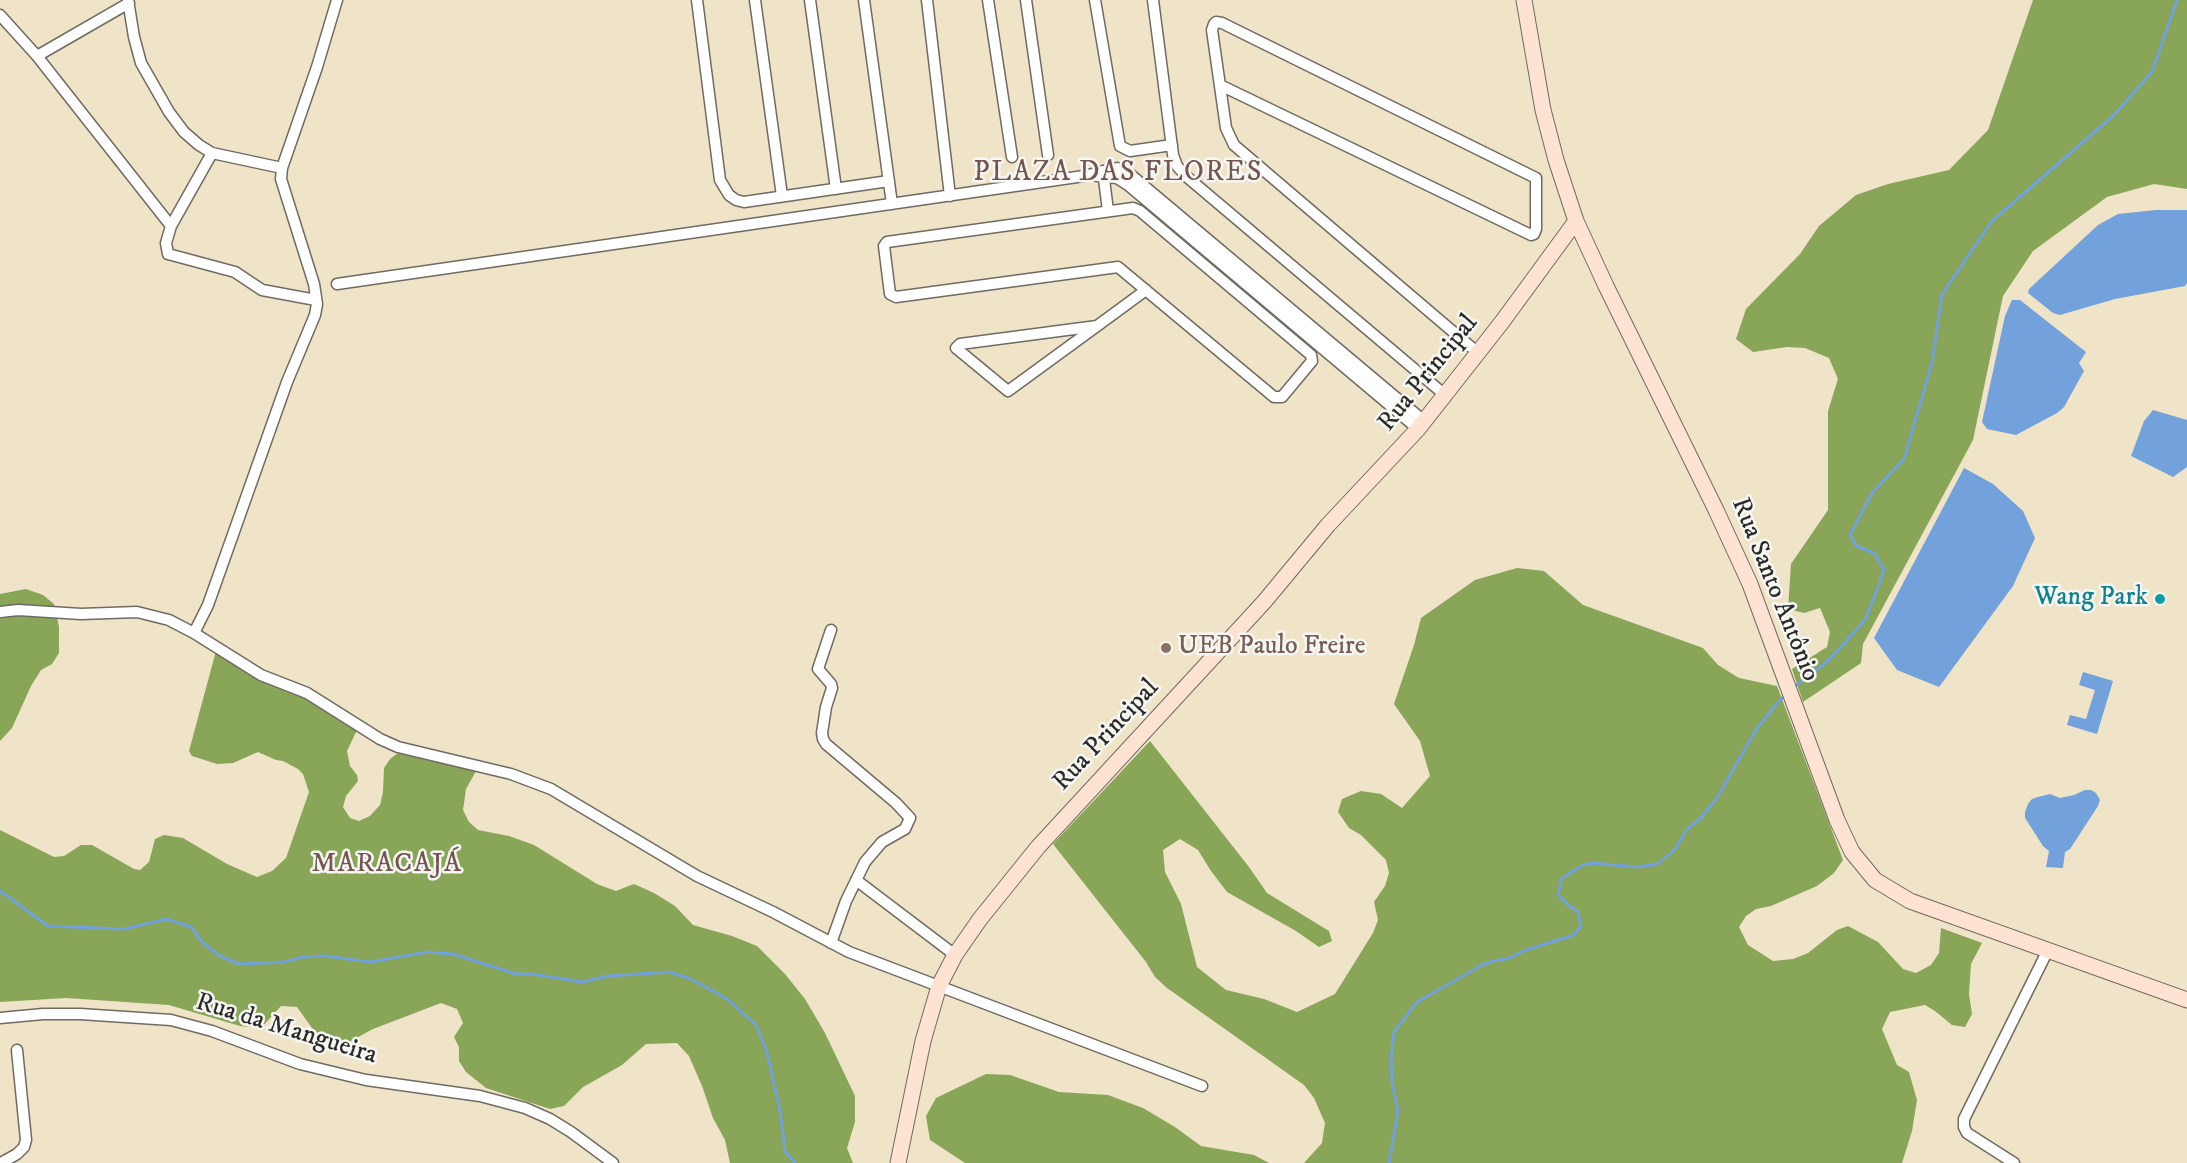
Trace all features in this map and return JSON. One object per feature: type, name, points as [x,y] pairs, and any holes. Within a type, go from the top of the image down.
[{"type":"main road","name":"Rua Santo Antônio","points":[[1524,0],[1543,110],[1576,221],[1740,563],[1837,820],[1852,852],[1875,880],[1888,890],[1931,911],[2187,1000]]},
{"type":"main road","name":"Rua Principal","points":[[898,1163],[924,1041],[939,986],[955,955],[980,919],[1038,847],[1264,602],[1328,525],[1421,425],[1478,353],[1576,221]]},
{"type":"street","points":[[194,633],[208,605],[287,382],[315,315],[314,284],[305,249],[284,193],[282,168],[317,67],[337,0]]},
{"type":"street","points":[[697,0],[720,180],[723,188],[736,200],[744,202],[889,181]]},
{"type":"street","points":[[755,0],[782,196]]},
{"type":"street","points":[[810,0],[836,189]]},
{"type":"street","points":[[864,0],[892,204]]},
{"type":"street","points":[[927,0],[950,196]]},
{"type":"street","points":[[988,0],[1012,158]]},
{"type":"street","points":[[1026,0],[1048,155]]},
{"type":"street","points":[[1095,0],[1118,143],[1122,148],[1130,151],[1172,145]]},
{"type":"street","points":[[1153,0],[1173,155],[1177,166],[1187,177],[1445,395]]},
{"type":"street","points":[[37,56],[129,2],[134,37],[141,63],[152,85],[184,132],[212,153],[282,168]]},
{"type":"street","points":[[0,15],[37,56],[171,226]]},
{"type":"street","points":[[1220,85],[1528,234],[1536,232],[1538,186],[1534,175],[1222,23],[1215,22],[1212,30],[1227,134],[1234,145],[1478,353]]},
{"type":"street","points":[[212,153],[171,226],[166,249],[171,255],[235,272],[262,290],[316,300]]},
{"type":"street","points":[[1104,174],[1108,211]]},
{"type":"street","points":[[337,284],[1104,174],[1128,185],[1421,425]]},
{"type":"street","points":[[1133,208],[1140,211],[1311,355],[1312,361],[1282,397],[1275,397],[1146,290],[1118,267],[896,297],[890,294],[884,246],[887,242],[1133,208]]},
{"type":"street","points":[[1097,326],[960,344],[956,348],[1008,391],[1097,326],[1146,290]]},
{"type":"street","points":[[0,612],[18,610],[81,614],[137,612],[169,620],[261,675],[307,693],[380,739],[398,747],[512,774],[551,789],[697,876],[867,960],[1202,1086]]},
{"type":"street","points":[[831,630],[818,669],[832,688],[826,707],[823,739],[910,818],[905,829],[874,849],[846,901],[831,943]]},
{"type":"street","points":[[856,880],[955,955]]},
{"type":"street","points":[[2014,1163],[1967,1133],[1964,1119],[2048,950]]},
{"type":"street","name":"Rua da Mangueira","points":[[0,1018],[43,1014],[80,1014],[171,1020],[212,1031],[300,1064],[366,1080],[480,1096],[525,1108],[571,1132],[613,1163]]},
{"type":"street","points":[[1,1163],[17,1154],[24,1147],[26,1140],[17,1050]]},
{"type":"green space","points":[[2033,0],[2187,0],[2187,189],[2154,184],[2107,197],[2033,251],[2003,296],[1973,440],[1863,644],[1861,663],[1803,702],[1792,669],[1827,647],[1830,632],[1820,608],[1804,613],[1788,609],[1791,564],[1828,510],[1828,411],[1838,379],[1829,358],[1805,348],[1787,347],[1753,352],[1736,339],[1746,309],[1800,254],[1819,226],[1856,195],[1888,184],[1949,170],[1988,130]]},
{"type":"green space","points":[[1517,568],[1544,571],[1583,605],[1703,648],[1718,665],[1739,678],[1777,686],[1843,860],[1834,873],[1817,886],[1771,906],[1756,909],[1746,916],[1739,927],[1748,945],[1773,961],[1793,959],[1808,953],[1837,930],[1848,926],[1878,942],[1903,969],[1916,973],[1931,965],[1939,953],[1941,928],[1982,943],[1971,964],[1969,994],[1972,1014],[1965,1027],[1952,1025],[1925,1005],[1890,1012],[1882,1029],[1897,1065],[1909,1072],[1917,1100],[1912,1131],[1902,1163],[1304,1163],[1322,1143],[1325,1123],[1314,1098],[1304,1085],[1167,988],[1155,977],[1146,962],[1053,844],[1150,741],[1267,893],[1329,931],[1332,941],[1319,947],[1296,931],[1227,892],[1198,850],[1180,839],[1163,850],[1165,872],[1181,904],[1197,967],[1226,990],[1264,999],[1297,1012],[1335,994],[1373,933],[1378,920],[1374,902],[1385,886],[1389,873],[1386,860],[1361,835],[1349,828],[1338,812],[1342,799],[1361,791],[1381,794],[1402,808],[1430,776],[1420,741],[1394,704],[1421,618],[1475,580]]},
{"type":"green space","points":[[26,589],[43,595],[54,604],[59,627],[59,653],[52,664],[41,670],[12,728],[0,741],[0,594]]},
{"type":"green space","points":[[216,651],[303,695],[357,730],[347,751],[350,766],[357,775],[358,781],[346,796],[343,807],[350,818],[359,821],[370,816],[380,805],[384,768],[398,753],[476,771],[466,789],[463,810],[469,822],[478,830],[509,836],[534,845],[597,884],[616,891],[634,884],[675,906],[693,925],[757,946],[785,974],[805,999],[825,1033],[855,1096],[855,1122],[847,1148],[853,1163],[730,1163],[725,1140],[713,1118],[689,1056],[677,1043],[646,1044],[622,1065],[583,1087],[564,1106],[550,1109],[486,1088],[466,1072],[459,1061],[459,1047],[454,1037],[463,1023],[457,1009],[441,1003],[373,1029],[351,1041],[332,1044],[317,1035],[297,1007],[281,1006],[261,1028],[240,1026],[169,1005],[66,998],[0,1002],[0,830],[54,857],[64,856],[81,845],[92,845],[134,869],[140,870],[149,862],[155,839],[164,835],[183,838],[227,864],[257,877],[272,871],[286,858],[309,792],[303,774],[283,761],[258,752],[233,763],[217,764],[192,756],[189,751]]},
{"type":"green space","points":[[986,1074],[1010,1075],[1059,1092],[1108,1095],[1143,1108],[1201,1146],[1254,1155],[1269,1163],[965,1163],[930,1140],[926,1116],[936,1098]]},
{"type":"water","points":[[2187,210],[2187,283],[2185,286],[2115,299],[2060,315],[2053,313],[2028,293],[2029,289],[2098,225],[2118,214]]},
{"type":"water","points":[[2012,300],[2020,300],[2086,352],[2079,363],[2084,371],[2064,407],[2016,435],[1987,429],[1982,422],[2005,316]]},
{"type":"water","points":[[2153,410],[2187,420],[2187,467],[2173,477],[2131,456],[2144,421]]},
{"type":"water","points":[[1964,468],[1993,484],[2023,511],[2035,538],[2013,586],[1939,687],[1897,670],[1874,638]]},
{"type":"water","points":[[2083,672],[2113,681],[2097,734],[2067,725],[2070,715],[2086,719],[2095,690],[2079,685]]},
{"type":"water","points":[[2085,790],[2096,793],[2100,800],[2098,806],[2070,849],[2065,852],[2063,868],[2046,867],[2049,851],[2043,846],[2025,818],[2028,804],[2032,799],[2050,794],[2060,798]]},
{"type":"waterway","points":[[1794,687],[1829,660],[1865,620],[1879,585],[1884,569],[1874,553],[1856,546],[1850,535],[1872,493],[1904,459],[1932,363],[1942,294],[1992,221],[2113,116],[2152,72],[2177,0]]},
{"type":"waterway","points":[[1389,1163],[1398,1110],[1392,1082],[1391,1059],[1394,1032],[1417,1002],[1482,965],[1510,958],[1523,951],[1574,935],[1581,926],[1578,912],[1558,895],[1562,878],[1583,865],[1593,863],[1636,867],[1658,864],[1675,849],[1688,828],[1700,819],[1717,798],[1756,730],[1786,694]]},
{"type":"waterway","points":[[0,891],[48,926],[124,929],[166,919],[191,927],[204,944],[220,956],[239,964],[284,962],[303,957],[326,956],[370,962],[427,952],[453,954],[516,974],[532,974],[582,982],[608,976],[669,972],[691,979],[727,999],[756,1025],[766,1049],[780,1110],[785,1151],[795,1163]]},
{"type":"place","name":"Wang Park","points":[[2160,599]]},
{"type":"place","name":"UEB Paulo Freire","points":[[1166,648]]},
{"type":"district","name":"PLAZA DAS FLORES","points":[[1118,174]]},
{"type":"district","name":"MARACAJÁ","points":[[387,865]]}]
